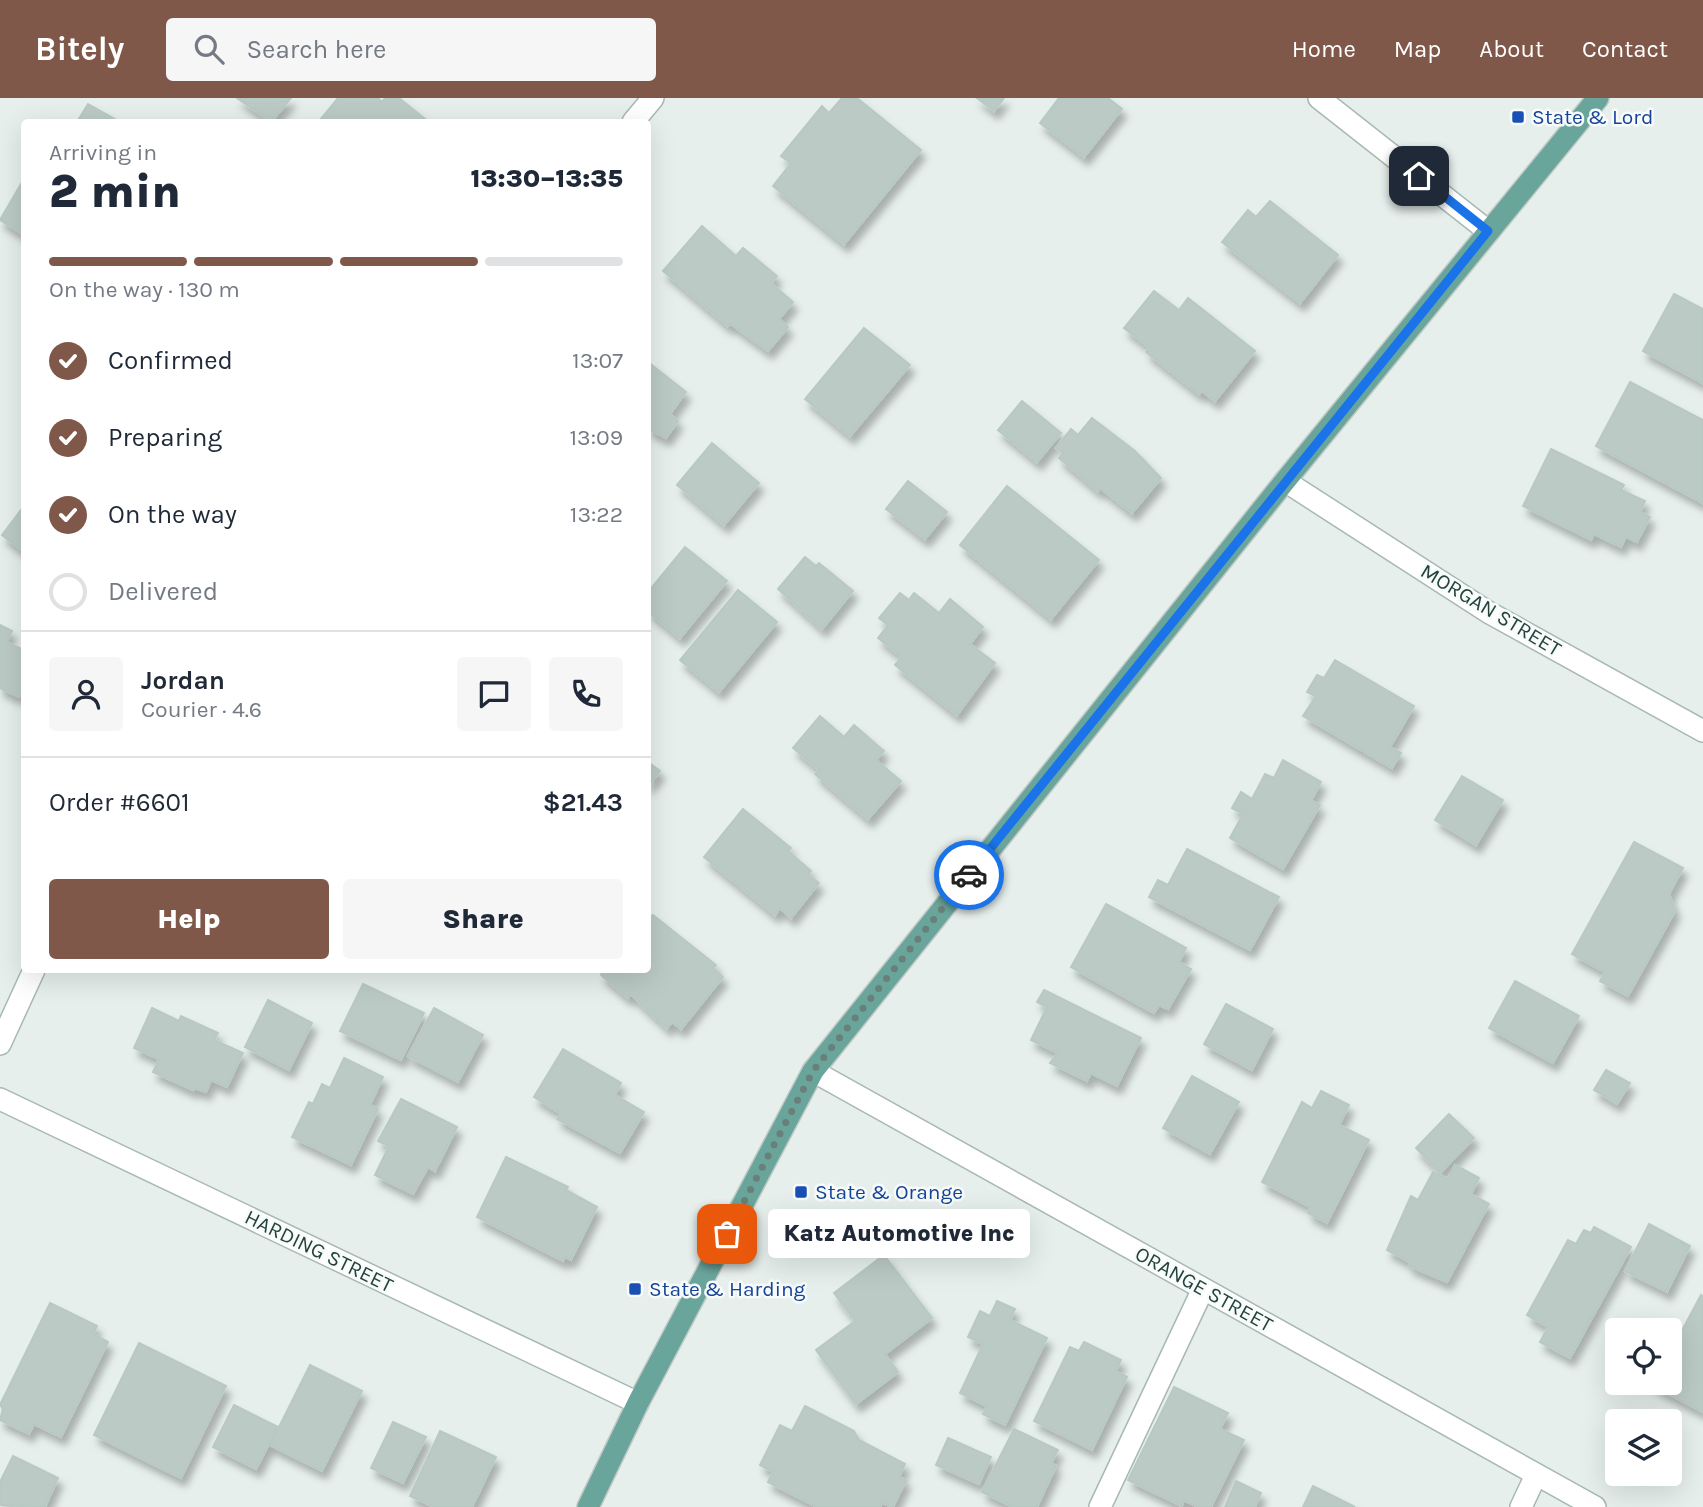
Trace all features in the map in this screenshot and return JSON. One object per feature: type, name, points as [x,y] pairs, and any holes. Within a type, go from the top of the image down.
[{"type":"main road","points":[[588,1507],[638,1403],[813,1071],[1285,481],[1598,98]]},
{"type":"street","points":[[636,119],[653,98]]},
{"type":"street","points":[[1319,98],[1488,231]]},
{"type":"street","name":"MORGAN STREET","points":[[1285,481],[1488,612],[1703,731]]},
{"type":"street","points":[[0,1044],[33,973]]},
{"type":"street","name":"ORANGE STREET","points":[[813,1071],[1595,1507]]},
{"type":"street","name":"HARDING STREET","points":[[0,1099],[638,1403]]},
{"type":"street","points":[[1100,1507],[1203,1289]]},
{"type":"street","points":[[1521,1507],[1536,1475]]},
{"type":"building","points":[[237,98],[291,98],[274,119],[267,119]]},
{"type":"building","points":[[338,98],[378,98],[382,102],[385,98],[399,98],[425,119],[321,119]]},
{"type":"building","points":[[842,98],[857,98],[921,150],[844,244],[773,186],[791,163],[781,156],[822,106],[829,113]]},
{"type":"building","points":[[977,98],[1004,98],[994,111]]},
{"type":"building","points":[[1059,98],[1108,98],[1122,109],[1084,157],[1040,123]]},
{"type":"building","points":[[88,104],[115,119],[79,119]]},
{"type":"building","points":[[21,184],[21,233],[0,220]]},
{"type":"building","points":[[1270,201],[1338,255],[1300,303],[1222,242],[1248,210],[1256,217]]},
{"type":"building","points":[[702,226],[736,256],[743,248],[777,276],[771,283],[793,302],[779,319],[788,327],[768,351],[731,324],[728,326],[663,271]]},
{"type":"building","points":[[1154,291],[1179,310],[1188,298],[1255,351],[1215,401],[1202,391],[1199,394],[1146,352],[1150,348],[1124,328]]},
{"type":"building","points":[[1674,294],[1703,309],[1703,383],[1643,351]]},
{"type":"building","points":[[864,328],[910,365],[850,436],[805,399]]},
{"type":"building","points":[[651,364],[686,392],[670,414],[678,421],[666,438],[651,430]]},
{"type":"building","points":[[1630,382],[1703,420],[1703,503],[1596,446]]},
{"type":"building","points":[[1022,401],[1061,433],[1037,462],[998,430]]},
{"type":"building","points":[[1092,418],[1135,451],[1161,478],[1132,513],[1100,488],[1098,491],[1059,458],[1063,453],[1056,448],[1071,429],[1078,435]]},
{"type":"building","points":[[712,443],[759,483],[724,525],[677,485]]},
{"type":"building","points":[[1551,449],[1624,485],[1621,490],[1645,501],[1640,512],[1650,517],[1637,542],[1626,537],[1621,547],[1594,534],[1591,540],[1523,506]]},
{"type":"building","points":[[908,481],[947,512],[925,539],[886,509]]},
{"type":"building","points":[[1007,486],[1099,560],[1051,619],[960,545]]},
{"type":"building","points":[[21,510],[21,550],[2,535]]},
{"type":"building","points":[[685,547],[727,581],[680,638],[651,614],[651,588]]},
{"type":"building","points":[[805,557],[816,566],[819,563],[853,591],[822,629],[778,589]]},
{"type":"building","points":[[738,590],[777,622],[719,692],[680,660]]},
{"type":"building","points":[[900,593],[909,600],[914,593],[939,613],[950,599],[983,627],[970,644],[995,663],[957,715],[895,665],[902,657],[878,638],[888,625],[879,618]]},
{"type":"building","points":[[0,625],[12,631],[6,642],[21,649],[21,693],[19,697],[0,688]]},
{"type":"building","points":[[1335,660],[1414,706],[1390,747],[1401,753],[1392,768],[1303,716],[1316,696],[1307,692],[1317,675],[1324,678]]},
{"type":"building","points":[[820,716],[844,737],[854,725],[884,751],[876,760],[901,781],[868,819],[815,774],[819,770],[793,748]]},
{"type":"building","points":[[1283,760],[1321,782],[1311,801],[1320,805],[1283,869],[1230,838],[1243,814],[1232,808],[1241,792],[1252,799],[1265,774],[1274,778]]},
{"type":"building","points":[[651,764],[660,771],[651,782]]},
{"type":"building","points":[[1462,776],[1503,800],[1476,845],[1435,820]]},
{"type":"building","points":[[743,809],[791,848],[788,851],[811,871],[808,875],[819,883],[791,918],[780,908],[775,915],[704,857]]},
{"type":"building","points":[[1634,842],[1683,868],[1669,894],[1675,911],[1628,996],[1600,981],[1605,972],[1572,954]]},
{"type":"building","points":[[1187,849],[1279,897],[1250,950],[1149,897],[1158,880],[1168,885]]},
{"type":"building","points":[[1106,904],[1186,948],[1179,962],[1191,969],[1168,1009],[1159,1005],[1154,1013],[1071,967]]},
{"type":"building","points":[[653,915],[716,965],[713,968],[723,977],[681,1029],[672,1022],[667,1028],[630,994],[628,998],[601,975],[651,973]]},
{"type":"building","points":[[1515,981],[1579,1016],[1553,1063],[1489,1028]]},
{"type":"building","points":[[363,984],[424,1013],[401,1060],[340,1031]]},
{"type":"building","points":[[1044,990],[1141,1038],[1117,1086],[1091,1073],[1087,1081],[1050,1063],[1058,1053],[1031,1040],[1047,1007],[1037,1002]]},
{"type":"building","points":[[268,1000],[312,1023],[289,1070],[245,1047]]},
{"type":"building","points":[[1226,1004],[1273,1029],[1252,1070],[1204,1044]]},
{"type":"building","points":[[152,1008],[179,1021],[181,1016],[218,1033],[214,1040],[243,1053],[227,1087],[211,1080],[206,1092],[195,1088],[193,1090],[153,1072],[159,1059],[134,1048]]},
{"type":"building","points":[[434,1008],[483,1035],[458,1082],[408,1056]]},
{"type":"building","points":[[563,1049],[621,1083],[615,1095],[644,1112],[620,1153],[557,1119],[561,1114],[534,1097]]},
{"type":"building","points":[[344,1058],[383,1077],[370,1105],[378,1109],[351,1165],[292,1137],[309,1102],[313,1104],[322,1084],[330,1088]]},
{"type":"building","points":[[1606,1070],[1630,1083],[1617,1104],[1594,1090]]},
{"type":"building","points":[[1192,1076],[1239,1102],[1210,1154],[1163,1128]]},
{"type":"building","points":[[1321,1091],[1349,1105],[1339,1125],[1369,1140],[1327,1223],[1308,1213],[1311,1207],[1262,1182],[1302,1102],[1312,1108]]},
{"type":"building","points":[[401,1099],[457,1127],[435,1171],[428,1167],[413,1194],[375,1175],[389,1146],[378,1141]]},
{"type":"building","points":[[1449,1114],[1474,1138],[1440,1173],[1416,1148]]},
{"type":"building","points":[[506,1157],[568,1187],[566,1190],[597,1207],[571,1260],[565,1257],[563,1261],[477,1217]]},
{"type":"building","points":[[1455,1165],[1479,1178],[1471,1194],[1489,1204],[1447,1282],[1409,1266],[1410,1262],[1387,1250],[1411,1196],[1418,1200],[1433,1172],[1448,1179]]},
{"type":"building","points":[[1649,1224],[1690,1246],[1667,1292],[1625,1271]]},
{"type":"building","points":[[1594,1227],[1631,1247],[1570,1358],[1540,1342],[1548,1327],[1527,1315],[1568,1240],[1576,1244],[1584,1230],[1591,1233]]},
{"type":"building","points":[[884,1255],[932,1318],[885,1354],[898,1372],[856,1404],[816,1350],[855,1321],[834,1293]]},
{"type":"building","points":[[1701,1295],[1703,1412],[1671,1395],[1682,1395],[1682,1331]]},
{"type":"building","points":[[997,1301],[1015,1309],[1010,1320],[1047,1338],[1005,1425],[983,1414],[987,1406],[960,1393],[983,1344],[968,1337],[980,1311],[990,1316]]},
{"type":"building","points":[[50,1303],[97,1326],[93,1334],[108,1342],[61,1437],[34,1424],[29,1434],[0,1420],[3,1409],[0,1405]]},
{"type":"building","points":[[1084,1342],[1121,1360],[1116,1371],[1127,1377],[1092,1450],[1034,1421],[1070,1347],[1079,1351]]},
{"type":"building","points":[[139,1343],[226,1386],[181,1478],[94,1435]]},
{"type":"building","points":[[310,1365],[362,1391],[322,1471],[270,1445]]},
{"type":"building","points":[[1174,1387],[1228,1413],[1220,1429],[1244,1440],[1211,1507],[1198,1507],[1184,1500],[1182,1506],[1128,1480]]},
{"type":"building","points":[[234,1405],[278,1427],[256,1469],[213,1447]]},
{"type":"building","points":[[805,1406],[854,1431],[859,1440],[905,1464],[899,1477],[906,1480],[893,1507],[882,1503],[880,1507],[817,1507],[768,1482],[773,1472],[760,1465],[780,1425],[792,1431]]},
{"type":"building","points":[[393,1422],[426,1437],[403,1483],[371,1468]]},
{"type":"building","points":[[1014,1429],[1058,1450],[1051,1463],[1056,1466],[1037,1507],[1013,1507],[982,1492]]},
{"type":"building","points":[[440,1431],[496,1457],[472,1507],[434,1507],[410,1496]]},
{"type":"building","points":[[948,1438],[991,1457],[979,1484],[936,1465]]},
{"type":"building","points":[[13,1456],[58,1478],[45,1507],[0,1505],[0,1482]]},
{"type":"building","points":[[1236,1481],[1261,1493],[1255,1507],[1225,1507]]},
{"type":"building","points":[[1313,1486],[1355,1507],[1303,1507]]},
{"type":"way so far","points":[[727,1234],[813,1071],[969,875]]},
{"type":"place","name":"State & Lord","points":[[1518,117]]},
{"type":"place","name":"State & Orange","points":[[801,1192]]},
{"type":"place","name":"Katz Automotive Inc","points":[[727,1234]]},
{"type":"place","name":"State & Harding","points":[[635,1289]]},
{"type":"route","points":[[969,875],[1488,231],[1419,176]]}]
